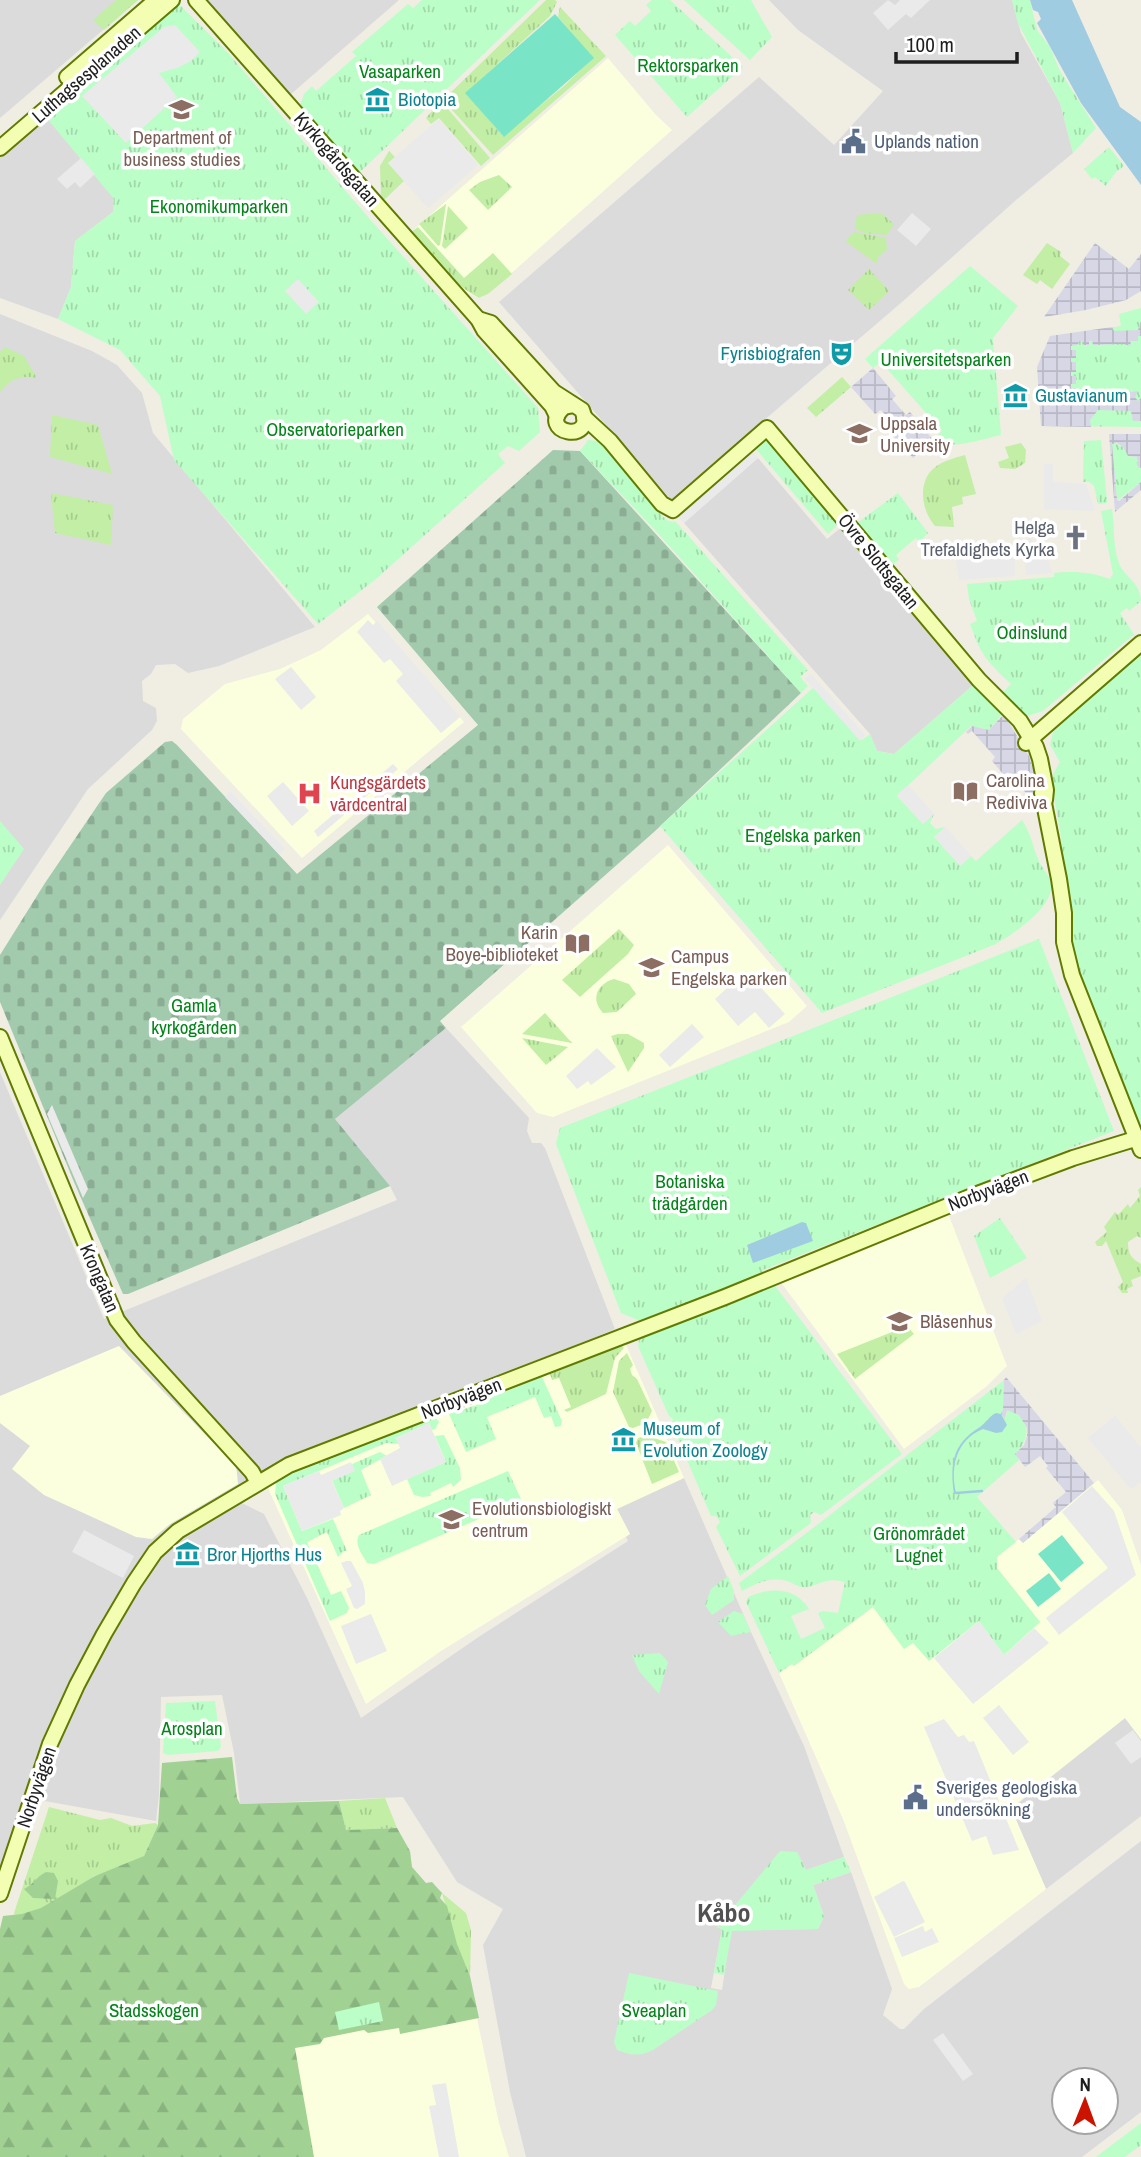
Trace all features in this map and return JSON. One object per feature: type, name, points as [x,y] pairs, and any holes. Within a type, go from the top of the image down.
[{"type":"street","name":"Luthagsesplanaden","points":[[0,135],[156,0]]},
{"type":"street","name":"Luthagsesplanaden","points":[[0,148],[172,0]]},
{"type":"street","name":"Kyrkogårdsgatan","points":[[195,0],[478,319],[484,330],[552,406],[557,416]]},
{"type":"street","name":"Kyrkogårdsgatan","points":[[478,319],[491,323],[554,392],[574,405]]},
{"type":"street","points":[[574,405],[582,410],[582,424],[565,432],[556,423],[557,416],[564,407],[574,405]]},
{"type":"street","name":"Övre Slottsgatan","points":[[582,424],[610,441],[662,504],[673,510],[767,428],[979,680],[1009,707],[1043,772],[1045,800],[1064,913],[1064,942],[1072,975],[1138,1145]]},
{"type":"street","points":[[1028,741],[1141,643]]},
{"type":"street","name":"Krongatan","points":[[0,1037],[117,1320],[252,1472],[258,1483]]},
{"type":"street","name":"Norbyvägen","points":[[0,1894],[50,1744],[104,1634],[134,1583],[155,1552],[178,1531],[289,1465],[725,1297],[972,1196],[1073,1158],[1138,1145]]},
{"type":"shaded area","points":[[0,0],[138,0],[0,118]]},
{"type":"shaded area","points":[[207,0],[399,0],[290,95]]},
{"type":"shaded area","points":[[769,0],[1012,0],[1021,33],[1060,103],[1073,153],[671,500],[499,302],[759,77],[834,145],[883,91],[798,30]]},
{"type":"shaded area","points":[[888,0],[895,5],[900,0],[930,0],[911,18],[906,14],[888,30],[873,13]]},
{"type":"shaded area","points":[[175,25],[200,52],[191,61],[159,73],[177,97],[126,143],[82,96],[164,27]]},
{"type":"shaded area","points":[[608,58],[672,130],[488,294],[479,298],[468,293],[411,232]]},
{"type":"shaded area","points":[[46,115],[116,197],[113,212],[75,241],[71,287],[58,319],[0,298],[0,155]]},
{"type":"shaded area","points":[[439,119],[478,165],[428,208],[388,163]]},
{"type":"shaded area","points":[[81,158],[95,174],[80,188],[75,182],[67,189],[57,179]]},
{"type":"shaded area","points":[[912,213],[931,229],[916,246],[897,230]]},
{"type":"shaded area","points":[[1095,243],[1129,269],[1141,254],[1141,291],[1126,300],[1044,317]]},
{"type":"shaded area","points":[[298,279],[319,302],[306,314],[285,291]]},
{"type":"shaded area","points":[[0,314],[92,351],[117,365],[142,393],[153,433],[315,627],[219,666],[188,673],[175,664],[156,665],[151,674],[142,681],[143,701],[156,708],[157,721],[152,730],[88,789],[0,920]]},
{"type":"shaded area","points":[[1141,321],[1141,336],[1138,336],[1138,341],[1131,341],[1130,346],[1093,345],[1092,341],[1089,341],[1089,345],[1083,345],[1082,341],[1079,341],[1078,345],[1071,346],[1071,350],[1076,350],[1076,358],[1071,358],[1071,362],[1076,362],[1076,372],[1071,372],[1071,376],[1076,376],[1076,384],[1071,384],[1071,388],[1076,388],[1078,394],[1082,394],[1082,390],[1089,390],[1089,394],[1092,394],[1092,390],[1138,391],[1135,397],[1138,401],[1141,398],[1141,421],[1133,421],[1131,411],[1098,410],[1090,420],[1091,427],[1041,426],[1037,367],[1050,336],[1112,327],[1114,331],[1138,330]]},
{"type":"shaded area","points":[[873,368],[896,396],[892,399],[906,415],[910,412],[933,440],[913,458],[887,429],[893,424],[881,410],[875,414],[851,387]]},
{"type":"shaded area","points":[[1109,434],[1141,434],[1141,468],[1138,467],[1137,457],[1128,456],[1123,447],[1117,443],[1112,444],[1117,500],[1141,482],[1141,490],[1115,512]]},
{"type":"shaded area","points":[[748,446],[758,458],[684,523],[673,510]]},
{"type":"shaded area","points":[[758,458],[827,539],[848,522],[979,680],[894,754],[877,751],[870,734],[684,523]]},
{"type":"shaded area","points":[[1044,464],[1053,464],[1053,482],[1086,484],[1095,511],[1044,509]]},
{"type":"shaded area","points":[[1024,539],[1032,539],[1033,551],[1046,551],[1052,573],[1026,575]]},
{"type":"shaded area","points":[[1015,558],[1015,576],[959,580],[956,560]]},
{"type":"shaded area","name":"Kungsgärdets vårdcentral","points":[[368,614],[464,722],[302,858],[181,729],[183,719],[225,684],[280,669],[321,650]]},
{"type":"shaded area","points":[[368,620],[373,625],[377,621],[460,717],[441,733],[396,681],[403,674],[390,659],[384,663],[357,632]]},
{"type":"shaded area","points":[[291,667],[316,697],[301,710],[275,679]]},
{"type":"shaded area","points":[[811,674],[865,735],[860,741],[805,679]]},
{"type":"shaded area","points":[[1005,716],[1029,756],[1035,775],[1039,802],[1032,805],[1023,796],[1026,793],[1008,772],[1004,775],[992,761],[995,757],[972,731],[968,734],[966,732],[972,726],[989,730]]},
{"type":"shaded area","points":[[393,764],[398,769],[318,837],[314,831]]},
{"type":"shaded area","points":[[283,782],[309,811],[292,826],[267,796]]},
{"type":"shaded area","points":[[908,785],[934,814],[923,824],[897,795]]},
{"type":"shaded area","points":[[230,791],[285,849],[279,854],[225,797]]},
{"type":"shaded area","points":[[945,827],[971,856],[960,866],[934,837]]},
{"type":"shaded area","name":"Campus Engelska parken","points":[[668,845],[807,1006],[789,1022],[553,1117],[537,1113],[461,1027]]},
{"type":"shaded area","points":[[746,971],[785,1014],[769,1028],[755,1012],[738,1026],[715,999]]},
{"type":"shaded area","points":[[692,1024],[704,1037],[670,1067],[659,1055]]},
{"type":"shaded area","points":[[446,1028],[529,1118],[527,1131],[532,1143],[541,1143],[545,1148],[615,1329],[287,1457],[249,1478],[242,1503],[264,1514],[307,1598],[361,1718],[480,1636],[628,1541],[626,1537],[630,1534],[617,1509],[684,1478],[804,1746],[844,1857],[806,1870],[717,1927],[722,1929],[711,1988],[722,1990],[731,1930],[818,1929],[824,1916],[813,1885],[851,1872],[892,1989],[883,2015],[900,2029],[904,2029],[924,2009],[1141,1841],[1141,2112],[1120,2128],[1120,2066],[1050,2066],[1050,2136],[1110,2136],[1082,2157],[526,2157],[510,2092],[483,1945],[503,1909],[457,1882],[403,1797],[240,1804],[234,1753],[222,1695],[161,1697],[156,1821],[28,1798],[0,1879],[0,1072],[104,1319],[397,1200],[390,1186],[335,1119]]},
{"type":"shaded area","points":[[597,1048],[616,1067],[591,1085],[588,1081],[577,1089],[566,1076]]},
{"type":"shaded area","points":[[52,1105],[88,1189],[83,1198],[47,1114]]},
{"type":"shaded area","name":"Blåsenhus","points":[[946,1208],[1007,1366],[987,1386],[904,1449],[777,1277]]},
{"type":"shaded area","points":[[1026,1278],[1042,1321],[1016,1334],[1002,1298]]},
{"type":"shaded area","name":"Evolutionsbiologiskt centrum","points":[[619,1343],[626,1345],[684,1478],[617,1509],[630,1534],[441,1651],[366,1704],[267,1486],[292,1471]]},
{"type":"shaded area","points":[[119,1346],[236,1466],[238,1484],[170,1524],[152,1539],[136,1537],[44,1495],[12,1469],[30,1446],[0,1423],[0,1396]]},
{"type":"shaded area","points":[[1006,1377],[1094,1483],[1023,1543],[1019,1539],[1056,1507],[1053,1503],[1066,1492],[1046,1468],[1048,1466],[1040,1456],[1025,1467],[1015,1454],[1024,1445],[1027,1428],[1019,1415],[1007,1410],[1005,1419],[1001,1414]]},
{"type":"shaded area","points":[[1115,1416],[1141,1448],[1141,1482],[1131,1489],[1088,1438]]},
{"type":"shaded area","points":[[429,1423],[446,1462],[392,1486],[380,1459],[400,1448],[396,1438]]},
{"type":"shaded area","points":[[351,1462],[355,1471],[332,1481],[344,1508],[340,1511],[341,1515],[302,1531],[283,1486],[319,1471],[321,1475]]},
{"type":"shaded area","points":[[1098,1480],[1122,1510],[1141,1565],[1141,1739],[1125,1718],[1011,1808],[1046,1889],[919,1987],[909,1989],[904,1984],[843,1819],[779,1673],[792,1664],[794,1666],[873,1607],[904,1649],[913,1643],[979,1621],[1003,1654],[1040,1622],[997,1568],[997,1557],[1019,1539],[1023,1543]]},
{"type":"shaded area","points":[[1092,1486],[1114,1511],[1136,1575],[1059,1635],[1046,1618],[1108,1568],[1062,1512]]},
{"type":"shaded area","points":[[84,1530],[134,1556],[123,1578],[72,1552]]},
{"type":"shaded area","points":[[351,1561],[363,1583],[365,1604],[357,1609],[354,1608],[346,1589],[352,1586],[341,1563]]},
{"type":"shaded area","points":[[371,1614],[387,1651],[356,1664],[341,1626]]},
{"type":"shaded area","points":[[979,1621],[1004,1655],[1034,1628],[1049,1643],[973,1704],[934,1658]]},
{"type":"shaded area","points":[[999,1705],[1029,1742],[1013,1755],[983,1718]]},
{"type":"shaded area","points":[[1125,1718],[1141,1739],[1141,1816],[1046,1889],[1011,1809]]},
{"type":"shaded area","points":[[944,1719],[958,1737],[964,1735],[969,1742],[974,1741],[1019,1850],[993,1855],[986,1836],[972,1841],[924,1727]]},
{"type":"shaded area","points":[[1133,1730],[1141,1741],[1141,1757],[1131,1764],[1115,1743]]},
{"type":"shaded area","points":[[903,1881],[925,1922],[894,1937],[874,1897]]},
{"type":"shaded area","points":[[923,1926],[925,1932],[932,1928],[939,1942],[902,1957],[894,1938]]},
{"type":"shaded area","points":[[474,2004],[499,2123],[509,2157],[313,2157],[294,2048],[324,2038]]},
{"type":"shaded area","points":[[943,2033],[973,2074],[963,2081],[933,2040]]},
{"type":"shaded area","points":[[446,2083],[459,2157],[439,2157],[429,2106],[436,2105],[432,2085]]},
{"type":"green space","points":[[116,0],[138,0],[104,30],[93,20]]},
{"type":"green space","name":"Vasaparken","points":[[422,0],[540,0],[359,173],[300,106],[304,94],[312,86],[316,91],[356,56],[352,52],[408,4],[413,8]]},
{"type":"green space","points":[[546,0],[557,2],[550,16],[466,93],[503,136],[564,86],[593,58],[558,17],[560,7],[606,56],[493,155],[443,100]]},
{"type":"green space","name":"Rektorsparken","points":[[652,0],[670,0],[743,67],[687,117],[615,35],[630,21],[635,26],[651,11],[646,5]]},
{"type":"green space","points":[[684,0],[751,0],[772,37],[750,60]]},
{"type":"green space","points":[[1012,0],[1030,0],[1037,30],[1050,47],[1060,71],[1096,128],[1073,153],[1060,103],[1018,23]]},
{"type":"green space","points":[[179,4],[228,53],[368,217],[538,408],[540,432],[519,451],[508,446],[498,454],[505,463],[376,579],[318,624],[174,460],[160,396],[120,350],[58,319],[71,287],[75,241],[113,212],[114,199],[45,116]]},
{"type":"green space","points":[[555,14],[594,58],[504,137],[465,93]]},
{"type":"green space","points":[[441,101],[490,158],[481,166],[439,118],[431,124],[426,118]]},
{"type":"green space","points":[[1109,147],[1124,166],[1106,186],[1095,177],[1092,179],[1084,169]]},
{"type":"green space","points":[[389,151],[395,157],[388,163],[404,181],[384,200],[381,197],[380,166]]},
{"type":"green space","points":[[499,175],[512,187],[488,210],[469,190],[480,182]]},
{"type":"green space","points":[[446,204],[440,245],[438,246],[419,224]]},
{"type":"green space","points":[[448,206],[468,228],[445,249],[442,246]]},
{"type":"green space","points":[[881,213],[894,224],[887,235],[855,229],[857,215]]},
{"type":"green space","points":[[418,227],[464,278],[493,253],[512,274],[479,298],[451,277],[411,232]]},
{"type":"green space","points":[[854,232],[886,238],[887,250],[878,257],[877,264],[848,243],[846,240]]},
{"type":"green space","points":[[1047,243],[1061,252],[1060,256],[1070,264],[1052,289],[1040,280],[1037,284],[1023,275]]},
{"type":"green space","name":"Universitetsparken","points":[[970,266],[1018,306],[993,338],[1001,435],[967,443],[941,443],[933,440],[942,431],[881,362],[873,368],[865,359]]},
{"type":"green space","points":[[869,269],[889,291],[869,310],[848,290]]},
{"type":"green space","points":[[1141,308],[1141,427],[1063,426],[1066,367],[1073,333],[1121,326],[1119,314]]},
{"type":"green space","points":[[5,347],[24,356],[37,378],[16,379],[0,392],[0,352]]},
{"type":"green space","points":[[842,377],[851,387],[816,417],[807,408]]},
{"type":"green space","points":[[52,415],[98,425],[112,474],[50,457]]},
{"type":"green space","points":[[588,440],[598,441],[606,448],[662,516],[668,521],[676,522],[808,670],[800,677],[808,686],[801,693],[580,451]]},
{"type":"green space","points":[[763,440],[775,442],[842,521],[828,534],[755,448]]},
{"type":"green space","points":[[1101,440],[1107,503],[1098,504],[1094,486],[1083,482],[1084,441]]},
{"type":"green space","points":[[1021,443],[1026,450],[1025,463],[1015,469],[1000,468],[998,462],[1009,458],[1005,447]]},
{"type":"green space","points":[[1112,444],[1123,447],[1128,456],[1137,457],[1138,467],[1141,468],[1141,482],[1117,501]]},
{"type":"green space","name":"Gamla kyrkogården","points":[[553,450],[580,451],[801,693],[654,832],[440,1021],[446,1028],[335,1119],[390,1186],[123,1294],[0,1002],[0,955],[106,793],[165,742],[172,741],[177,745],[297,874],[478,725],[377,607]]},
{"type":"green space","points":[[965,455],[976,494],[962,497],[963,504],[952,507],[954,527],[935,526],[924,505],[925,482],[937,466]]},
{"type":"green space","points":[[51,493],[113,505],[111,545],[55,533]]},
{"type":"green space","points":[[898,493],[928,533],[919,542],[916,538],[896,555],[899,560],[889,564],[856,524]]},
{"type":"green space","name":"Odinslund","points":[[1112,509],[1119,562],[1141,596],[1141,601],[1129,611],[1127,608],[1120,613],[1135,636],[1043,711],[1021,718],[1000,695],[1011,684],[986,657],[974,635],[970,624],[977,621],[967,584],[1054,577],[1054,573],[1069,572],[1089,573],[1110,579],[1113,574],[1101,511]]},
{"type":"green space","points":[[1141,650],[1141,1129],[1076,967],[1053,790],[1053,774],[1060,762],[1050,745],[1053,732]]},
{"type":"green space","name":"Engelska parken","points":[[979,680],[1005,711],[989,730],[971,726],[897,796],[923,824],[934,814],[930,823],[936,829],[945,827],[935,837],[960,866],[971,856],[976,861],[1022,820],[1040,864],[1050,879],[1050,894],[1046,903],[1031,919],[996,944],[822,1013],[660,826],[814,687],[862,740],[870,734],[877,751],[894,754]]},
{"type":"green space","points":[[0,821],[24,849],[0,885]]},
{"type":"green space","points":[[619,929],[634,945],[628,954],[580,997],[562,980]]},
{"type":"green space","name":"Botaniska trädgården","points":[[1039,939],[1114,1131],[763,1270],[902,1454],[821,1515],[814,1512],[810,1515],[811,1523],[740,1576],[716,1527],[720,1522],[716,1516],[711,1516],[672,1425],[673,1419],[669,1416],[638,1346],[639,1340],[644,1338],[638,1320],[621,1313],[556,1144],[560,1128]]},
{"type":"green space","points":[[614,979],[629,984],[636,994],[617,1012],[603,1013],[597,1002],[597,993],[603,984]]},
{"type":"green space","points":[[545,1013],[572,1043],[522,1034]]},
{"type":"green space","points":[[628,1034],[644,1043],[644,1048],[628,1072],[611,1036]]},
{"type":"green space","points":[[522,1038],[568,1047],[546,1065]]},
{"type":"green space","points":[[1141,1187],[1141,1238],[1137,1236],[1128,1242],[1131,1255],[1141,1264],[1141,1276],[1131,1280],[1133,1286],[1127,1289],[1128,1293],[1122,1293],[1118,1287],[1123,1282],[1106,1241],[1102,1246],[1097,1246],[1095,1242],[1107,1232],[1104,1227],[1115,1212],[1118,1215],[1128,1204],[1130,1208],[1140,1196],[1138,1190]]},
{"type":"green space","points":[[1000,1218],[1027,1258],[990,1278],[974,1236]]},
{"type":"green space","points":[[907,1326],[914,1334],[855,1379],[837,1354]]},
{"type":"green space","points":[[621,1345],[624,1348],[615,1358],[606,1394],[567,1412],[564,1410],[571,1407],[559,1378],[552,1380],[550,1374]]},
{"type":"green space","points":[[627,1353],[633,1365],[630,1369],[632,1375],[637,1379],[652,1411],[646,1423],[633,1428],[629,1427],[613,1392],[619,1361]]},
{"type":"green space","points":[[542,1377],[562,1421],[561,1426],[555,1427],[551,1416],[544,1418],[535,1397],[487,1417],[496,1439],[466,1452],[449,1414],[486,1402],[487,1399]]},
{"type":"green space","name":"Grönområdet Lugnet","points":[[1004,1380],[1001,1414],[1006,1419],[1007,1410],[1021,1417],[1025,1422],[1026,1435],[1016,1454],[1019,1460],[977,1497],[1016,1542],[997,1557],[997,1568],[1040,1622],[1004,1655],[979,1621],[929,1661],[913,1643],[904,1649],[873,1607],[794,1666],[792,1664],[779,1673],[746,1602],[748,1597],[773,1591],[797,1596],[809,1609],[791,1616],[801,1639],[825,1628],[818,1613],[838,1613],[845,1582],[828,1581],[805,1587],[783,1580],[771,1580],[742,1591],[739,1583]]},
{"type":"green space","points":[[436,1418],[439,1422],[435,1429],[432,1430],[429,1423],[396,1438],[399,1444],[386,1443],[283,1486],[302,1531],[333,1519],[347,1551],[338,1557],[327,1532],[307,1542],[331,1595],[341,1591],[349,1608],[347,1613],[330,1621],[275,1494],[276,1483],[289,1475]]},
{"type":"green space","points":[[651,1434],[654,1438],[666,1442],[679,1472],[652,1484],[636,1443],[638,1438]]},
{"type":"green space","points":[[444,1435],[460,1468],[461,1480],[453,1487],[451,1483],[430,1493],[431,1496],[414,1495],[407,1479],[446,1462],[435,1436]]},
{"type":"green space","points":[[380,1452],[387,1456],[361,1470],[371,1495],[344,1508],[332,1480],[354,1471],[352,1464]]},
{"type":"green space","points":[[508,1471],[521,1499],[516,1503],[374,1564],[367,1563],[358,1546],[359,1535]]},
{"type":"green space","points":[[1062,1535],[1084,1563],[1061,1582],[1038,1554]]},
{"type":"green space","points":[[1049,1573],[1061,1589],[1038,1607],[1026,1591]]},
{"type":"green space","points":[[728,1576],[734,1591],[734,1600],[712,1615],[705,1605],[711,1589]]},
{"type":"green space","points":[[734,1611],[743,1614],[751,1632],[731,1636],[718,1622]]},
{"type":"green space","points":[[660,1653],[668,1662],[659,1694],[639,1671],[632,1655]]},
{"type":"green space","name":"Arosplan","points":[[215,1701],[221,1747],[218,1751],[168,1755],[163,1753],[166,1703]]},
{"type":"green space","name":"Stadsskogen","points":[[232,1757],[240,1804],[339,1801],[346,1830],[397,1828],[410,1851],[412,1867],[426,1883],[432,1882],[442,1893],[440,1898],[447,1906],[457,1944],[470,1976],[479,2018],[400,2034],[399,2028],[368,2033],[364,2030],[324,2038],[320,2044],[295,2048],[314,2157],[0,2157],[0,1929],[3,1916],[41,1908],[95,1876],[144,1856],[158,1825],[162,1763]]},
{"type":"green space","points":[[385,1798],[397,1828],[346,1830],[339,1801]]},
{"type":"green space","points":[[49,1807],[100,1820],[111,1818],[132,1826],[155,1823],[158,1825],[144,1856],[126,1866],[94,1876],[81,1890],[73,1917],[15,1919],[14,1913]]},
{"type":"green space","points":[[780,1851],[797,1852],[806,1870],[844,1857],[851,1872],[813,1885],[824,1916],[818,1929],[732,1931],[724,1975],[714,1973],[722,1929],[717,1927]]},
{"type":"green space","points":[[46,1872],[54,1873],[58,1881],[55,1899],[33,1898],[24,1889]]},
{"type":"green space","points":[[442,1893],[466,1913],[471,1930],[470,1976],[459,1952]]},
{"type":"green space","name":"Sveaplan","points":[[629,1973],[718,1991],[716,2005],[653,2050],[635,2054],[617,2050],[614,2042]]},
{"type":"green space","points":[[379,2002],[383,2021],[339,2030],[335,2012]]},
{"type":"green space","points":[[1141,2123],[1141,2145],[1125,2157],[1096,2157]]},
{"type":"water","points":[[1030,0],[1072,0],[1120,107],[1141,122],[1141,185],[1081,103],[1037,23],[1041,19],[1038,12],[1033,10]]},
{"type":"water","points":[[802,1222],[806,1223],[813,1241],[753,1263],[747,1245]]},
{"type":"water","points":[[996,1413],[1001,1414],[1007,1425],[1002,1432],[983,1429],[961,1447],[955,1464],[954,1494],[952,1473],[958,1448]]},
{"type":"waterway","points":[[956,1493],[982,1491]]},
{"type":"place","name":"Biotopia","points":[[378,99]]},
{"type":"place","name":"Department of business studies","points":[[182,109]]},
{"type":"place","name":"Uplands nation","points":[[854,141]]},
{"type":"place","name":"Fyrisbiografen","points":[[841,353]]},
{"type":"place","name":"Gustavianum","points":[[1015,395]]},
{"type":"place","name":"Uppsala University","points":[[860,434]]},
{"type":"place","name":"Helga Trefaldighets Kyrka","points":[[1075,538]]},
{"type":"place","name":"Carolina Rediviva","points":[[966,791]]},
{"type":"place","name":"Kungsgärdets vårdcentral","points":[[310,793]]},
{"type":"place","name":"Karin Boye-biblioteket","points":[[578,943]]},
{"type":"place","name":"Campus Engelska parken","points":[[651,967]]},
{"type":"place","name":"Blåsenhus","points":[[900,1321]]},
{"type":"place","name":"Museum of Evolution Zoology","points":[[623,1439]]},
{"type":"place","name":"Evolutionsbiologiskt centrum","points":[[452,1519]]},
{"type":"place","name":"Bror Hjorths Hus","points":[[187,1554]]},
{"type":"place","name":"Sveriges geologiska undersökning","points":[[916,1798]]},
{"type":"district","name":"Kåbo","points":[[724,1912]]},
{"type":"park label","name":"Ekonomikumparken","points":[[219,206]]},
{"type":"park label","name":"Observatorieparken","points":[[335,429]]}]
